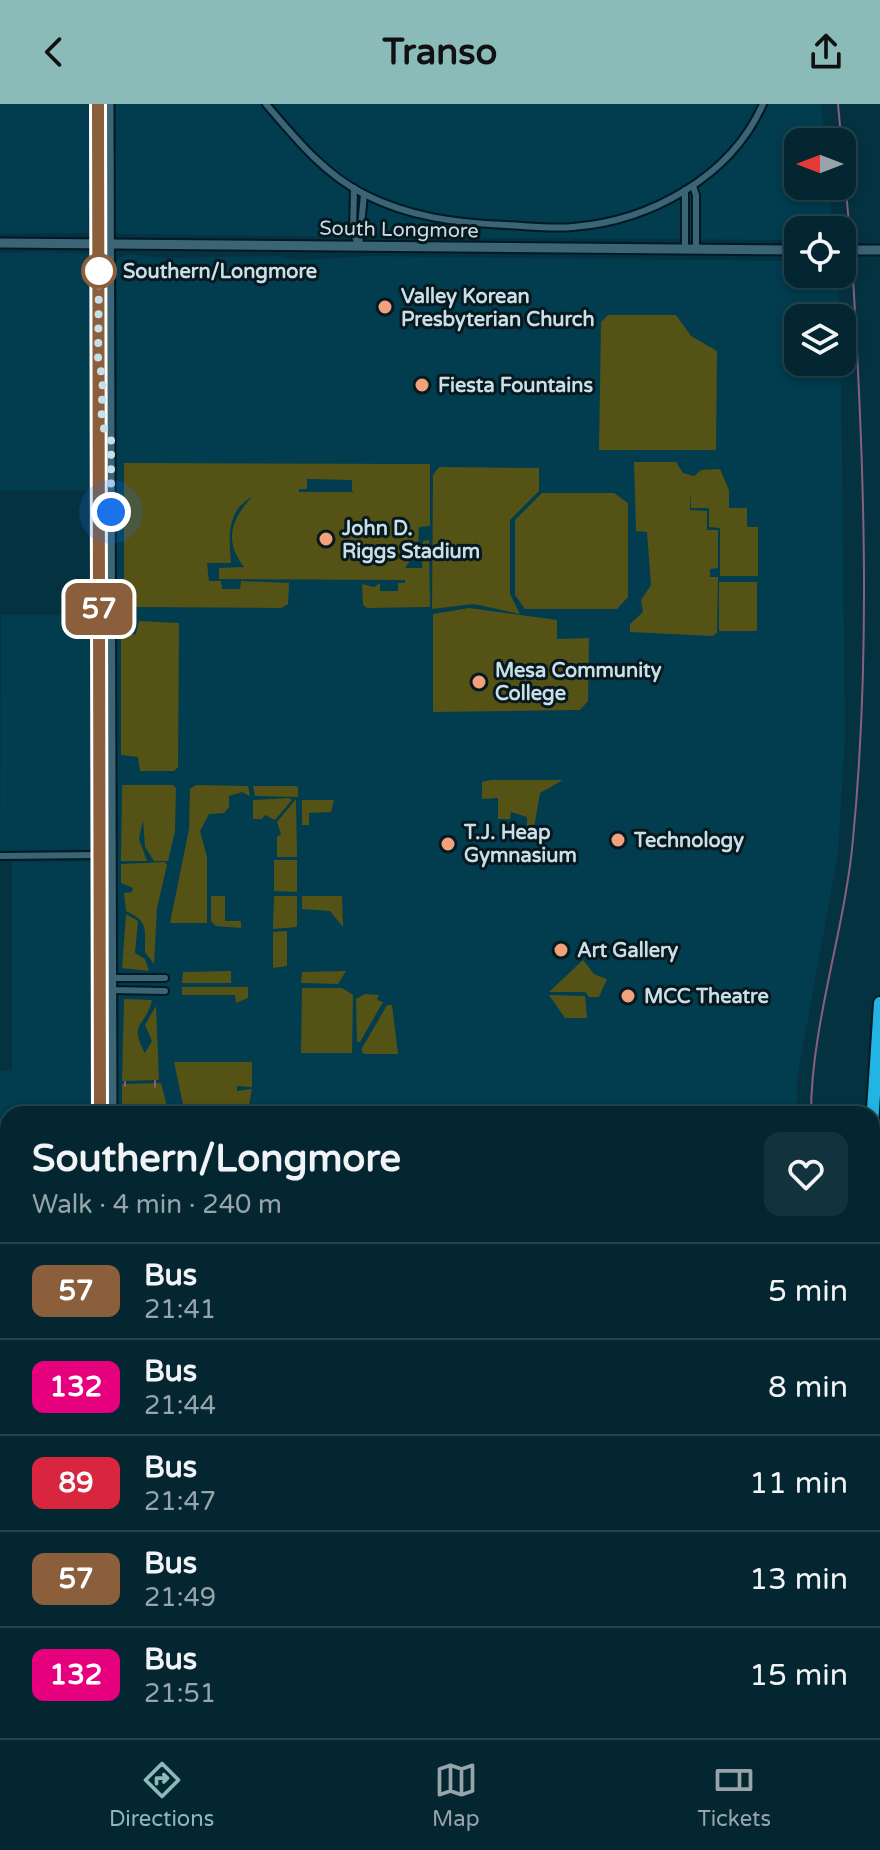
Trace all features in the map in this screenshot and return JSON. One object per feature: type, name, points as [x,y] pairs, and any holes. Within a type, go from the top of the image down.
[{"type":"highway","points":[[873,1106],[880,1003]]},
{"type":"main road","points":[[98,104],[111,438],[100,1106]]},
{"type":"main road","points":[[109,104],[98,364],[111,978],[109,1106]]},
{"type":"main road","name":"South Longmore","points":[[0,243],[784,250]]},
{"type":"main road","points":[[856,250],[880,250]]},
{"type":"main road","points":[[98,364],[103,372],[104,429],[111,438]]},
{"type":"main road","points":[[100,1081],[106,1089],[108,1106]]},
{"type":"street","points":[[266,104],[307,151],[364,194],[411,212],[454,223],[561,228],[612,221],[653,208],[693,186],[742,140],[763,104]]},
{"type":"street","points":[[690,250],[696,195],[693,186]]},
{"type":"street","points":[[354,188],[353,232],[359,247]]},
{"type":"street","points":[[685,190],[690,250]]},
{"type":"street","points":[[359,247],[364,194]]},
{"type":"street","points":[[0,856],[106,855]]},
{"type":"street","points":[[100,984],[111,978],[165,978]]},
{"type":"street","points":[[100,984],[111,990],[165,991]]},
{"type":"shaded area","points":[[0,104],[95,104],[88,233],[0,234]]},
{"type":"shaded area","points":[[112,104],[821,104],[824,128],[784,128],[784,200],[830,200],[831,216],[784,216],[784,240],[454,238],[410,234],[340,237],[119,234],[113,226]]},
{"type":"shaded area","points":[[0,253],[86,253],[95,260],[95,490],[0,491]]},
{"type":"shaded area","name":"Mesa Community College","points":[[126,254],[165,258],[276,256],[303,260],[368,256],[784,261],[784,288],[838,288],[839,304],[784,304],[784,376],[841,376],[845,738],[838,854],[797,1079],[797,1106],[116,1106],[115,954],[118,904],[114,887],[113,451],[117,407],[117,260]]},
{"type":"shaded area","points":[[608,315],[676,315],[691,336],[717,351],[716,450],[599,450],[601,322]]},
{"type":"shaded area","points":[[634,462],[676,462],[683,473],[694,476],[701,470],[720,469],[729,490],[729,508],[747,508],[747,527],[758,527],[758,576],[720,576],[720,528],[709,527],[709,508],[691,508],[690,490],[690,510],[707,511],[707,530],[718,530],[718,568],[710,569],[710,577],[718,577],[717,633],[712,636],[630,632],[630,624],[643,612],[641,600],[651,585],[647,532],[636,531]]},
{"type":"shaded area","points":[[124,463],[430,464],[430,526],[419,527],[418,548],[405,568],[422,568],[423,541],[429,540],[430,607],[367,608],[363,605],[362,584],[374,587],[380,583],[380,591],[398,591],[398,583],[405,583],[405,580],[219,579],[219,568],[244,567],[234,548],[233,530],[239,513],[252,497],[233,517],[230,534],[231,563],[207,563],[209,581],[221,581],[222,589],[240,589],[241,581],[289,583],[288,604],[281,608],[128,607],[124,604]],"holes":[[[307,479],[352,480],[352,491],[355,492],[299,492],[299,489],[307,489]]]},
{"type":"shaded area","points":[[439,467],[539,468],[539,491],[510,520],[510,594],[520,614],[474,604],[432,609],[433,475]]},
{"type":"shaded area","points":[[542,493],[614,493],[628,503],[628,597],[617,609],[525,609],[515,595],[515,520]]},
{"type":"shaded area","points":[[719,582],[757,582],[757,631],[719,631]]},
{"type":"shaded area","points":[[469,608],[557,620],[557,639],[589,638],[588,701],[580,710],[433,712],[433,614]]},
{"type":"shaded area","points":[[1,615],[96,615],[96,845],[93,849],[0,851]]},
{"type":"shaded area","points":[[139,621],[179,623],[178,767],[174,771],[140,771],[138,757],[121,755],[121,636],[136,634]]},
{"type":"shaded area","points":[[563,780],[540,793],[534,828],[527,828],[527,817],[511,812],[510,819],[498,819],[498,798],[482,799],[482,782]]},
{"type":"shaded area","points":[[122,785],[173,785],[176,788],[175,831],[168,861],[154,861],[145,847],[143,820],[139,839],[147,861],[121,861]]},
{"type":"shaded area","points":[[196,785],[248,786],[250,796],[242,792],[229,796],[229,807],[224,813],[209,814],[200,831],[207,857],[207,923],[170,923],[189,829],[190,789]]},
{"type":"shaded area","points":[[253,786],[294,786],[298,787],[298,797],[255,796]]},
{"type":"shaded area","points":[[296,799],[297,857],[277,857],[277,837],[281,834],[277,822]]},
{"type":"shaded area","points":[[253,800],[292,800],[275,820],[265,815],[262,819],[253,819]]},
{"type":"shaded area","points":[[302,800],[334,800],[331,812],[309,813],[309,825],[302,825]]},
{"type":"shaded area","points":[[274,860],[297,860],[297,892],[274,891]]},
{"type":"shaded area","points":[[87,861],[96,867],[96,1106],[0,1106],[0,1071],[12,1070],[12,862]]},
{"type":"shaded area","points":[[165,862],[167,865],[157,908],[154,964],[145,952],[142,923],[126,911],[124,893],[132,892],[133,888],[121,883],[121,864]]},
{"type":"shaded area","points":[[211,896],[225,896],[225,921],[241,921],[241,928],[216,926],[211,921]]},
{"type":"shaded area","points":[[274,896],[297,896],[297,927],[273,929]]},
{"type":"shaded area","points":[[302,896],[342,896],[343,927],[330,911],[302,909]]},
{"type":"shaded area","points":[[126,914],[138,921],[135,953],[145,959],[149,971],[122,968]]},
{"type":"shaded area","points":[[287,931],[287,966],[273,968],[273,932]]},
{"type":"shaded area","points":[[583,960],[594,974],[607,979],[599,997],[589,997],[585,992],[549,992]]},
{"type":"shaded area","points":[[231,971],[231,983],[182,983],[183,972]]},
{"type":"shaded area","points":[[346,971],[338,984],[301,983],[302,972]]},
{"type":"shaded area","points":[[182,987],[248,987],[248,998],[236,1003],[235,995],[182,995]]},
{"type":"shaded area","points":[[302,988],[342,988],[353,995],[352,1053],[301,1053]]},
{"type":"shaded area","points":[[365,994],[379,995],[377,1000],[383,1002],[360,1042],[357,1042],[356,999]]},
{"type":"shaded area","points":[[549,995],[585,996],[587,1018],[565,1018]]},
{"type":"shaded area","points":[[124,999],[152,1000],[138,1030],[145,1053],[152,1041],[145,1025],[156,1006],[159,1080],[122,1081]]},
{"type":"shaded area","points":[[387,1005],[392,1005],[398,1054],[364,1054],[361,1050]]},
{"type":"shaded area","points":[[174,1062],[252,1062],[252,1087],[237,1086],[237,1091],[252,1089],[249,1106],[183,1106]]},
{"type":"shaded area","points":[[161,1083],[167,1106],[122,1106],[122,1084]]},
{"type":"waterway","points":[[838,104],[848,216]]},
{"type":"waterway","points":[[811,1106],[816,1046],[849,873],[859,769],[864,558],[854,288]]},
{"type":"waterway","points":[[155,1081],[155,1087]]},
{"type":"bus line","name":"57","points":[[98,104],[100,1106]]},
{"type":"place","name":"Southern/Longmore","points":[[99,271]]},
{"type":"place","name":"Valley Korean Presbyterian Church","points":[[385,307]]},
{"type":"place","name":"Fiesta Fountains","points":[[422,385]]},
{"type":"place","name":"John D. Riggs Stadium","points":[[326,539]]},
{"type":"place","name":"Mesa Community College","points":[[479,682]]},
{"type":"place","name":"Technology","points":[[618,840]]},
{"type":"place","name":"T.J. Heap Gymnasium","points":[[448,844]]},
{"type":"place","name":"Art Gallery","points":[[561,950]]},
{"type":"place","name":"MCC Theatre","points":[[628,996]]},
{"type":"route","points":[[99,271],[98,364],[103,372],[104,433],[111,438],[111,512]]}]
